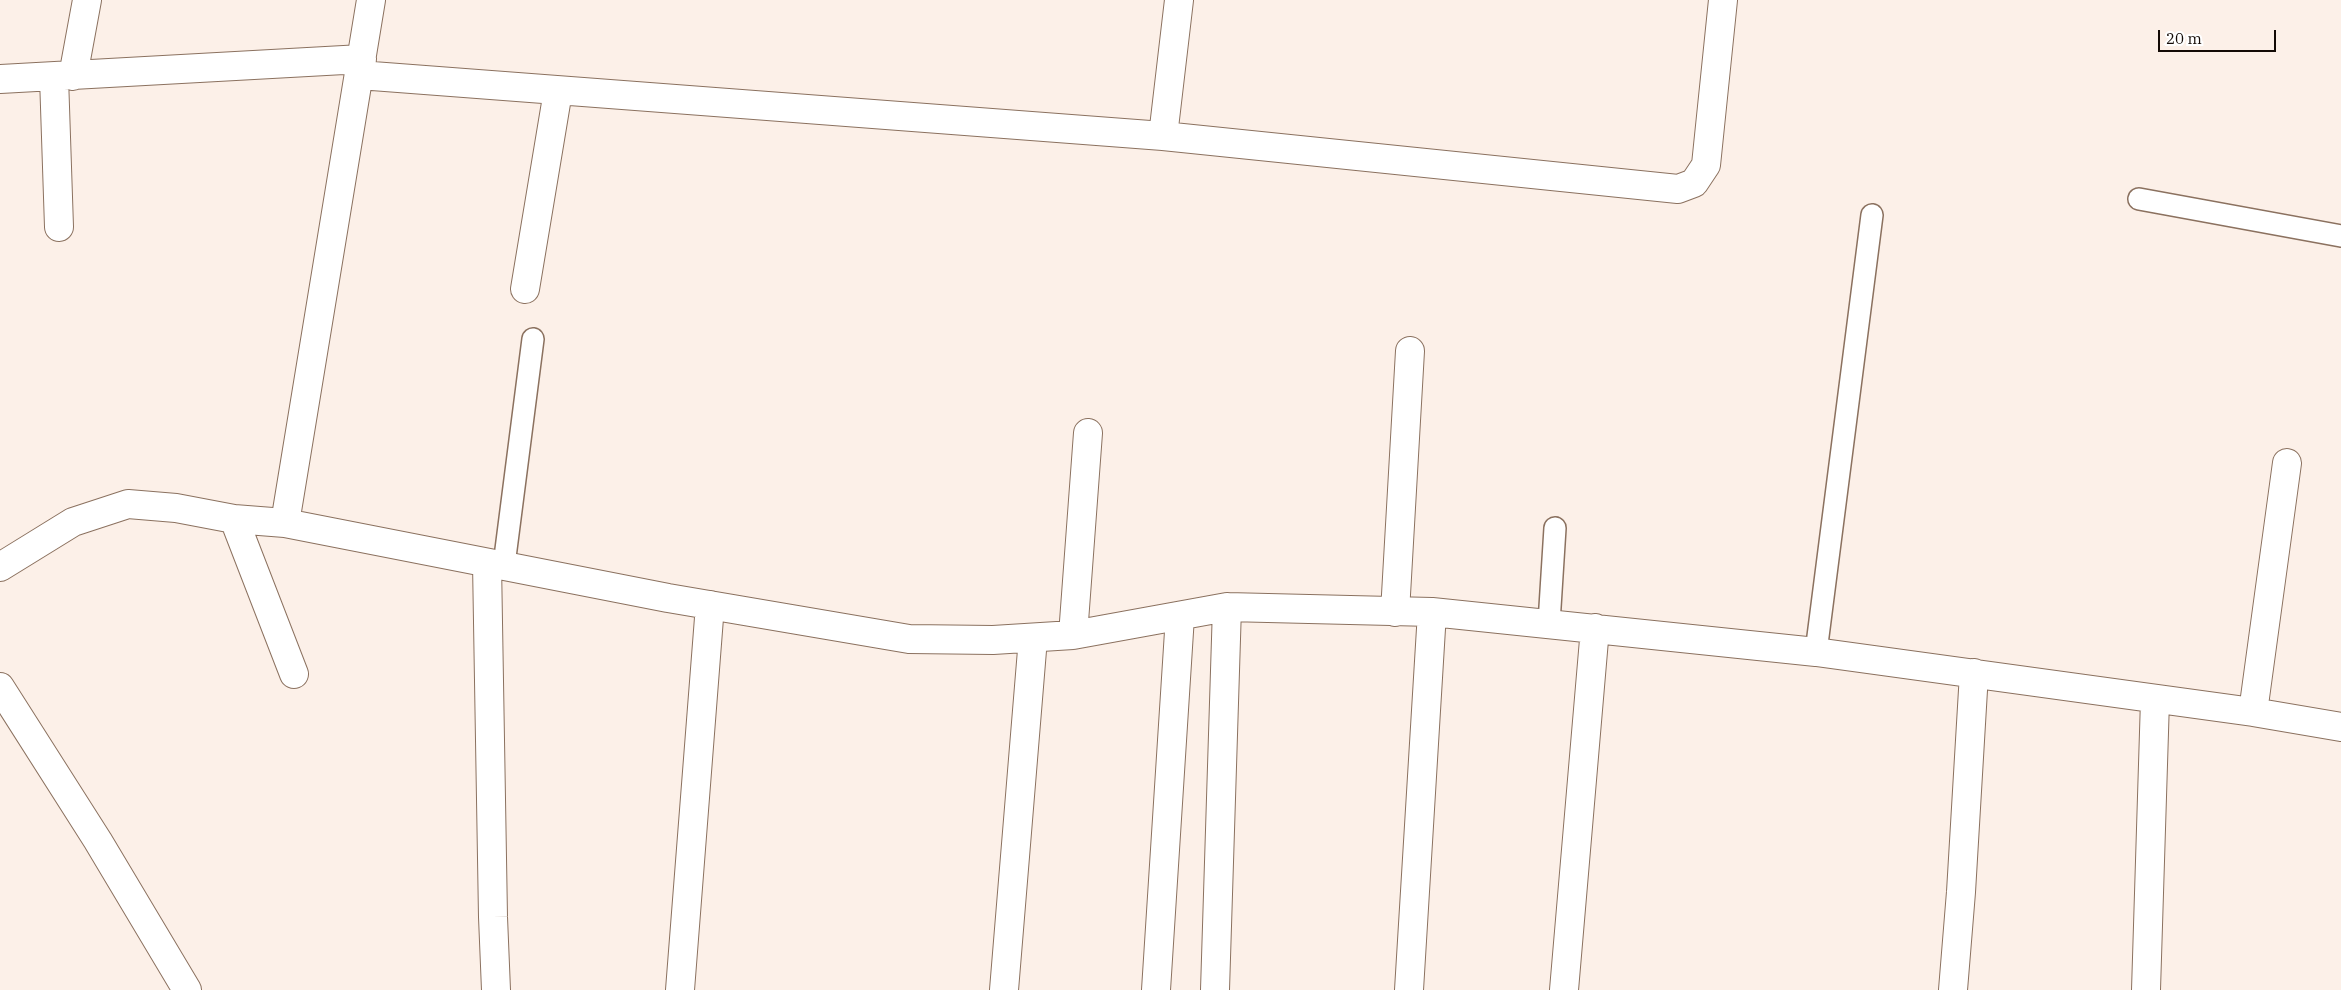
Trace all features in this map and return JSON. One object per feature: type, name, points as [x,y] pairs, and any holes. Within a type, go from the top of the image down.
[{"type":"street","points":[[59,227],[64,76],[86,0]]},
{"type":"street","points":[[285,524],[371,0]]},
{"type":"street","points":[[1163,136],[1178,0]]},
{"type":"street","points":[[0,79],[361,67],[558,91],[1163,136],[1678,189],[1694,183],[1706,165],[1723,0]]},
{"type":"street","points":[[525,289],[558,91]]},
{"type":"street","points":[[1395,612],[1410,352]]},
{"type":"street","points":[[1073,635],[1088,433]]},
{"type":"street","points":[[2254,712],[2286,463]]},
{"type":"street","points":[[0,567],[73,522],[128,504],[176,508],[234,519],[285,524],[710,605],[910,639],[993,640],[1073,635],[1227,607],[1432,612],[1816,652],[2155,700],[2254,712],[2341,727]]},
{"type":"street","points":[[234,519],[294,674]]},
{"type":"street","points":[[495,564],[493,917],[496,990]]},
{"type":"street","points":[[680,990],[710,605]]},
{"type":"street","points":[[1215,990],[1227,607]]},
{"type":"street","points":[[1409,990],[1432,612]]},
{"type":"street","points":[[1156,990],[1180,616]]},
{"type":"street","points":[[1564,990],[1595,628]]},
{"type":"street","points":[[1004,990],[1033,638]]},
{"type":"street","points":[[1953,990],[1961,892],[1974,673]]},
{"type":"street","points":[[0,687],[98,841],[187,990]]},
{"type":"street","points":[[2146,990],[2155,700]]},
{"type":"lane","points":[[2139,198],[2341,236]]},
{"type":"lane","points":[[1816,652],[1872,215]]},
{"type":"lane","points":[[495,564],[533,339]]},
{"type":"lane","points":[[1550,623],[1555,528]]}]
